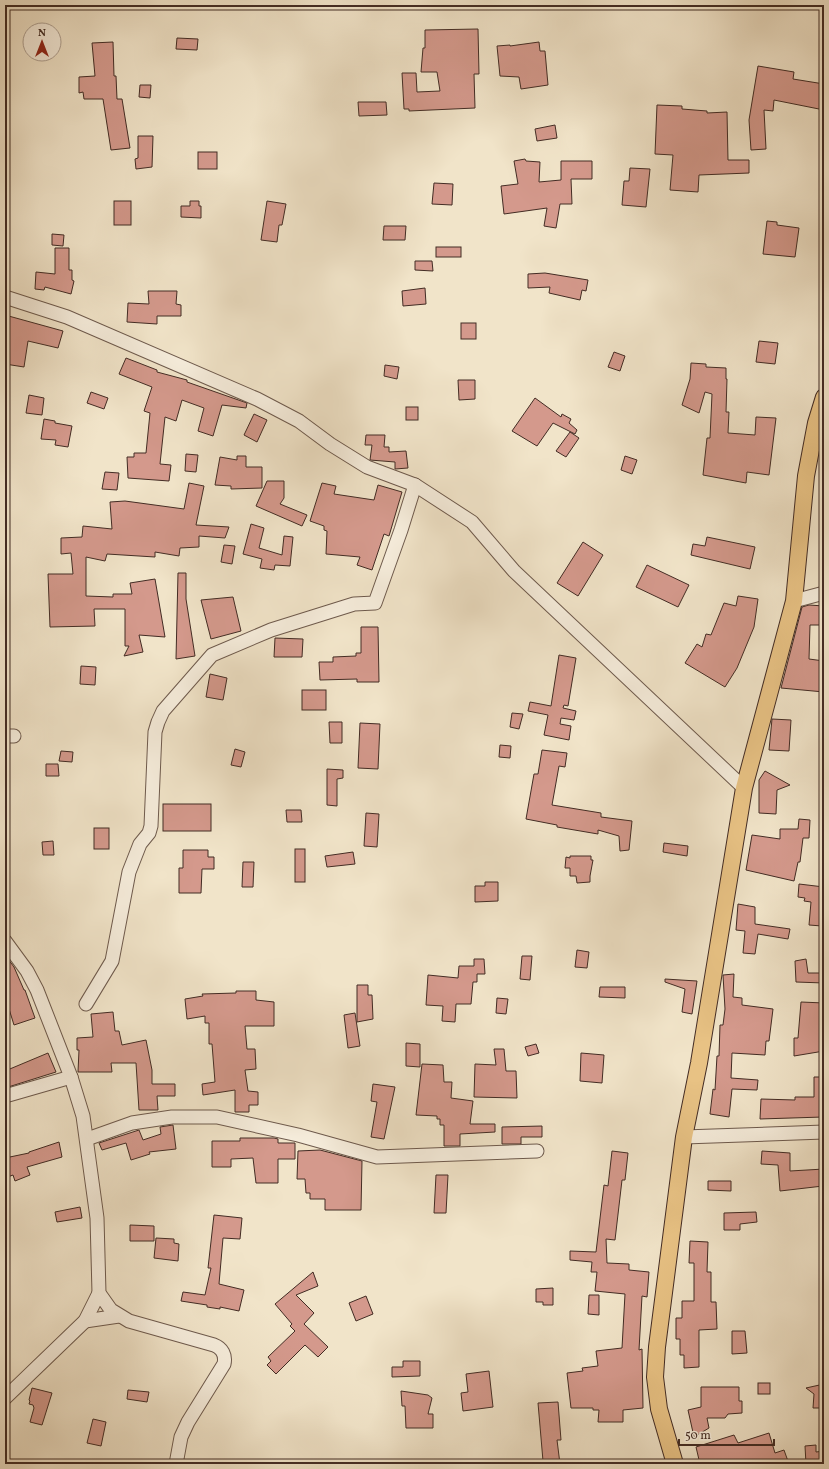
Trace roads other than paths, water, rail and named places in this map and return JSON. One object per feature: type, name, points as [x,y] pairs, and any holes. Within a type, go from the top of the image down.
[{"type":"main road","points":[[675,1464],[659,1409],[655,1378],[657,1347],[684,1137],[699,1063],[744,788],[794,601],[806,476],[816,423],[824,397]]},
{"type":"street","points":[[5,297],[67,317],[206,376],[299,421],[330,444],[367,467],[415,485],[472,522],[514,571],[744,788]]},
{"type":"street","points":[[86,1004],[112,961],[129,872],[140,844],[149,833],[151,826],[155,732],[163,711],[212,655],[279,627],[354,604],[375,603],[415,485]]},
{"type":"street","points":[[794,601],[824,593]]},
{"type":"street","points":[[5,941],[28,971],[37,990],[71,1078],[83,1116],[96,1218],[99,1293],[85,1321],[5,1398]]},
{"type":"street","points":[[5,1096],[71,1078]]},
{"type":"street","points":[[87,1139],[132,1123],[172,1117],[217,1117],[298,1135],[377,1157],[537,1151]]},
{"type":"street","points":[[684,1137],[824,1132]]},
{"type":"street","points":[[99,1293],[111,1310],[129,1321],[214,1345],[222,1350],[224,1355],[224,1364],[188,1422],[181,1437],[176,1464]]},
{"type":"street","points":[[85,1321],[119,1316]]}]
